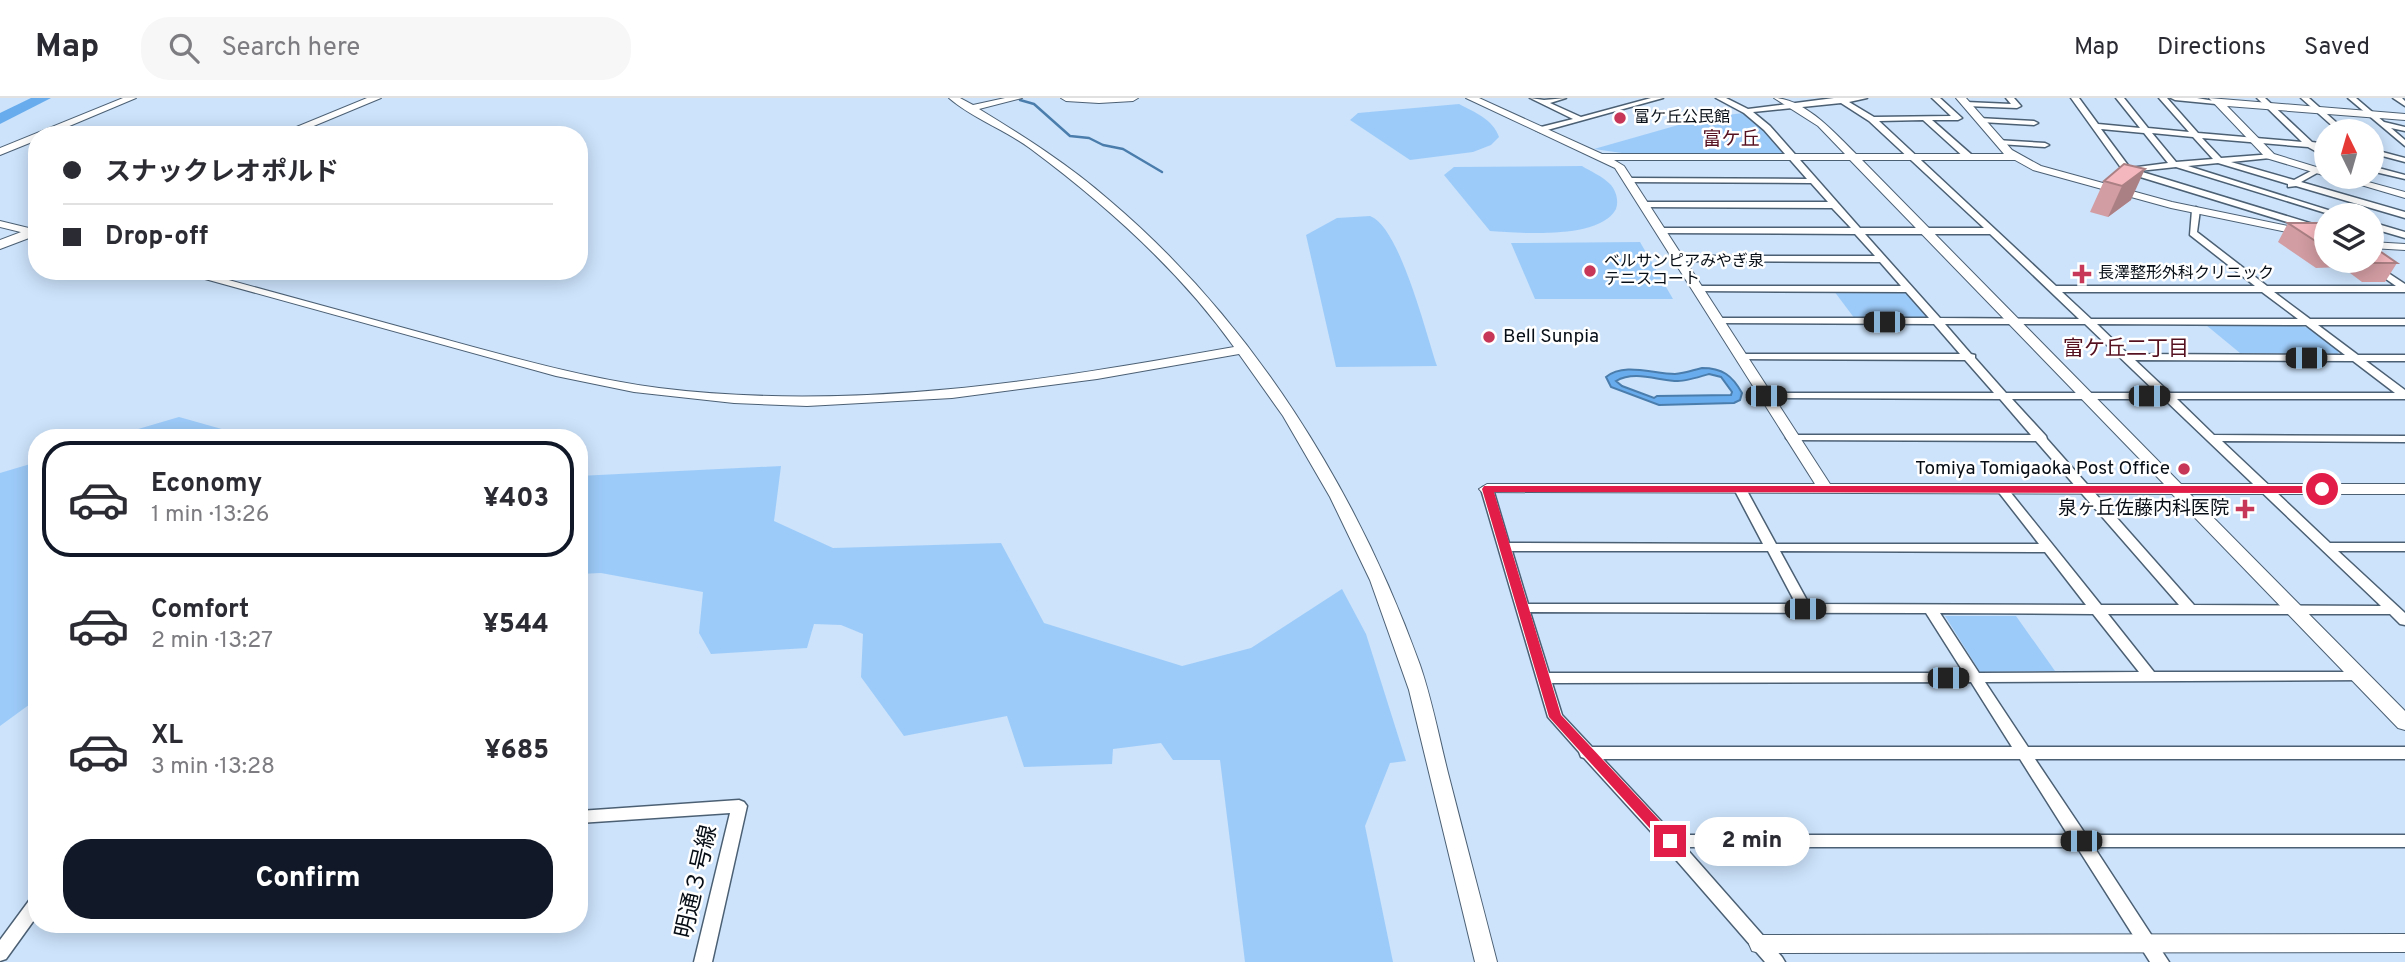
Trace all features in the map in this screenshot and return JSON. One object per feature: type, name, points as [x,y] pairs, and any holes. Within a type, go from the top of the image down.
[{"type":"main road","points":[[305,126],[376,98]]},
{"type":"main road","points":[[316,126],[385,98]]},
{"type":"main road","points":[[0,245],[28,236]]},
{"type":"main road","points":[[0,251],[28,237]]},
{"type":"street","points":[[61,126],[131,98]]},
{"type":"street","points":[[954,98],[1061,165],[1105,200],[1160,251],[1198,293],[1242,350],[1325,475],[1376,572],[1412,667],[1486,962]]},
{"type":"street","points":[[973,108],[1017,98]]},
{"type":"street","points":[[1066,98],[1133,98]]},
{"type":"street","points":[[1471,98],[1619,166],[1825,489]]},
{"type":"street","points":[[1534,98],[1580,119]]},
{"type":"street","points":[[1544,103],[1562,98]]},
{"type":"street","points":[[1539,130],[1659,98]]},
{"type":"street","points":[[1720,98],[1747,111],[1767,128],[2006,396],[2191,610]]},
{"type":"street","points":[[1779,98],[1821,124],[2405,723]]},
{"type":"street","points":[[1747,111],[1863,98]]},
{"type":"street","points":[[1872,119],[1958,118],[1936,98]]},
{"type":"street","points":[[1963,101],[2017,106],[2010,98]]},
{"type":"street","points":[[2075,98],[2127,170],[2314,227]]},
{"type":"street","points":[[2120,98],[2173,164],[2314,207]]},
{"type":"street","points":[[2164,98],[2219,161],[2405,215]]},
{"type":"street","points":[[2175,98],[2264,102],[2316,110],[2405,117]]},
{"type":"street","points":[[2305,98],[2327,119]]},
{"type":"street","points":[[2352,98],[2378,119]]},
{"type":"street","points":[[2397,98],[2405,104]]},
{"type":"street","points":[[1841,99],[1872,119],[1914,157],[2170,396],[2405,621]]},
{"type":"street","points":[[2215,100],[2270,156]]},
{"type":"street","points":[[1963,101],[2015,157],[2054,174],[2196,210],[2314,235]]},
{"type":"street","points":[[2264,102],[2314,147]]},
{"type":"street","points":[[1925,118],[1969,157]]},
{"type":"street","points":[[1981,120],[2030,123],[2035,130],[2033,135]]},
{"type":"street","points":[[2384,124],[2405,129]]},
{"type":"street","points":[[2384,124],[2405,144]]},
{"type":"street","points":[[2094,126],[2314,145]]},
{"type":"street","points":[[0,152],[28,139]]},
{"type":"street","points":[[1999,142],[2045,145]]},
{"type":"street","points":[[2384,154],[2405,160]]},
{"type":"street","points":[[2118,175],[2127,170],[2173,164],[2270,156],[2314,167]]},
{"type":"street","points":[[1602,157],[2015,157]]},
{"type":"street","points":[[2384,171],[2405,177]]},
{"type":"street","points":[[2252,208],[2314,173]]},
{"type":"street","points":[[2096,185],[2109,179]]},
{"type":"street","points":[[1629,180],[1813,181]]},
{"type":"street","points":[[2383,189],[2405,195]]},
{"type":"street","points":[[1644,205],[1834,205]]},
{"type":"street","points":[[2196,210],[2193,233],[2405,396]]},
{"type":"street","points":[[0,224],[28,231]]},
{"type":"street","points":[[2384,229],[2405,235]]},
{"type":"street","points":[[1661,231],[1991,231]]},
{"type":"street","points":[[2384,246],[2405,247]]},
{"type":"street","points":[[1678,259],[1882,259]]},
{"type":"street","points":[[2382,273],[2405,289]]},
{"type":"street","points":[[214,280],[563,374],[662,393],[716,398],[786,402],[924,399],[1032,387],[1242,350]]},
{"type":"street","points":[[1698,289],[1910,289]]},
{"type":"street","points":[[2054,289],[2405,289]]},
{"type":"street","points":[[1717,321],[2405,322]]},
{"type":"street","points":[[1741,357],[1970,357]]},
{"type":"street","points":[[2127,357],[2405,358]]},
{"type":"street","points":[[1766,396],[2405,396]]},
{"type":"street","points":[[1792,438],[2042,438]]},
{"type":"street","points":[[2214,438],[2405,439]]},
{"type":"street","points":[[1776,962],[1670,841],[1555,717],[1488,489],[2405,489]]},
{"type":"street","points":[[1740,489],[1805,609]]},
{"type":"street","points":[[2003,489],[2151,678]]},
{"type":"street","points":[[1505,547],[2050,548]]},
{"type":"street","points":[[2328,547],[2405,547]]},
{"type":"street","points":[[1524,608],[2393,610]]},
{"type":"street","points":[[1930,609],[2154,953]]},
{"type":"street","points":[[1544,678],[2360,677]]},
{"type":"street","points":[[1586,753],[2405,754]]},
{"type":"street","name":"明通３号線","points":[[588,816],[740,806],[703,962]]},
{"type":"street","points":[[1670,841],[2405,841]]},
{"type":"street","points":[[0,954],[28,915]]},
{"type":"street","points":[[1760,944],[2154,953],[2405,943]]},
{"type":"shaded area","points":[[1459,104],[1492,125],[1499,137],[1491,145],[1473,152],[1410,160],[1350,120],[1358,113]]},
{"type":"shaded area","points":[[1743,113],[1763,128],[1785,153],[1629,154],[1594,149],[1703,118]]},
{"type":"shaded area","points":[[1582,166],[1612,186],[1617,199],[1616,209],[1607,219],[1594,226],[1558,232],[1490,231],[1444,175],[1454,167]]},
{"type":"shaded area","points":[[1370,216],[1381,224],[1401,260],[1437,366],[1336,367],[1306,235],[1337,218]]},
{"type":"shaded area","name":"ベルサンピアみやぎ泉 テニスコート","points":[[1640,242],[1673,299],[1535,299],[1511,243]]},
{"type":"shaded area","points":[[1834,291],[1905,292],[1927,315],[1923,319],[1855,319]]},
{"type":"shaded area","points":[[2206,325],[2297,325],[2309,328],[2340,351],[2337,354],[2240,353]]},
{"type":"shaded area","points":[[1702,368],[1715,369],[1726,374],[1742,393],[1740,400],[1734,403],[1659,405],[1611,387],[1606,377],[1630,369],[1675,374]],"holes":[[[1709,374],[1721,377],[1732,392],[1731,395],[1654,398],[1622,386],[1616,381],[1631,376],[1678,381]]]},
{"type":"shaded area","points":[[179,417],[222,429],[138,429]]},
{"type":"shaded area","points":[[28,465],[28,706],[0,726],[0,473]]},
{"type":"shaded area","points":[[781,466],[774,521],[833,548],[1001,543],[1044,623],[1182,666],[1251,648],[1342,589],[1366,634],[1406,761],[1390,763],[1365,826],[1393,962],[1245,962],[1220,760],[1173,760],[1161,743],[1113,749],[1112,764],[1024,767],[1007,716],[904,736],[861,677],[863,634],[841,625],[814,624],[807,648],[711,654],[699,633],[703,592],[601,573],[588,574],[588,476]]},
{"type":"shaded area","points":[[1945,616],[2016,616],[2055,671],[1980,672]]},
{"type":"building","points":[[2124,164],[2145,169],[2122,186],[2104,181]]},
{"type":"building","points":[[2288,223],[2314,223],[2314,240]]},
{"type":"building","points":[[2384,254],[2397,263],[2384,263]]},
{"type":"waterway","points":[[0,119],[43,98]]},
{"type":"waterway","points":[[1020,100],[1034,104],[1070,136],[1089,138],[1103,145],[1123,149],[1162,172]]},
{"type":"place","name":"富ケ丘公民館","points":[[1620,118]]},
{"type":"place","name":"ベルサンピアみやぎ泉 テニスコート","points":[[1590,271]]},
{"type":"place","name":"長澤整形外科クリニック","points":[[2082,274]]},
{"type":"place","name":"Bell Sunpia","points":[[1489,337]]},
{"type":"place","name":"Tomiya Tomigaoka Post Office","points":[[2184,469]]},
{"type":"place","name":"泉ヶ丘佐藤内科医院","points":[[2245,509]]},
{"type":"district","name":"富ケ丘","points":[[1731,140]]},
{"type":"district","name":"富ケ丘二丁目","points":[[2126,349]]},
{"type":"route","points":[[1670,841],[1555,717],[1488,489],[2322,489]]}]
